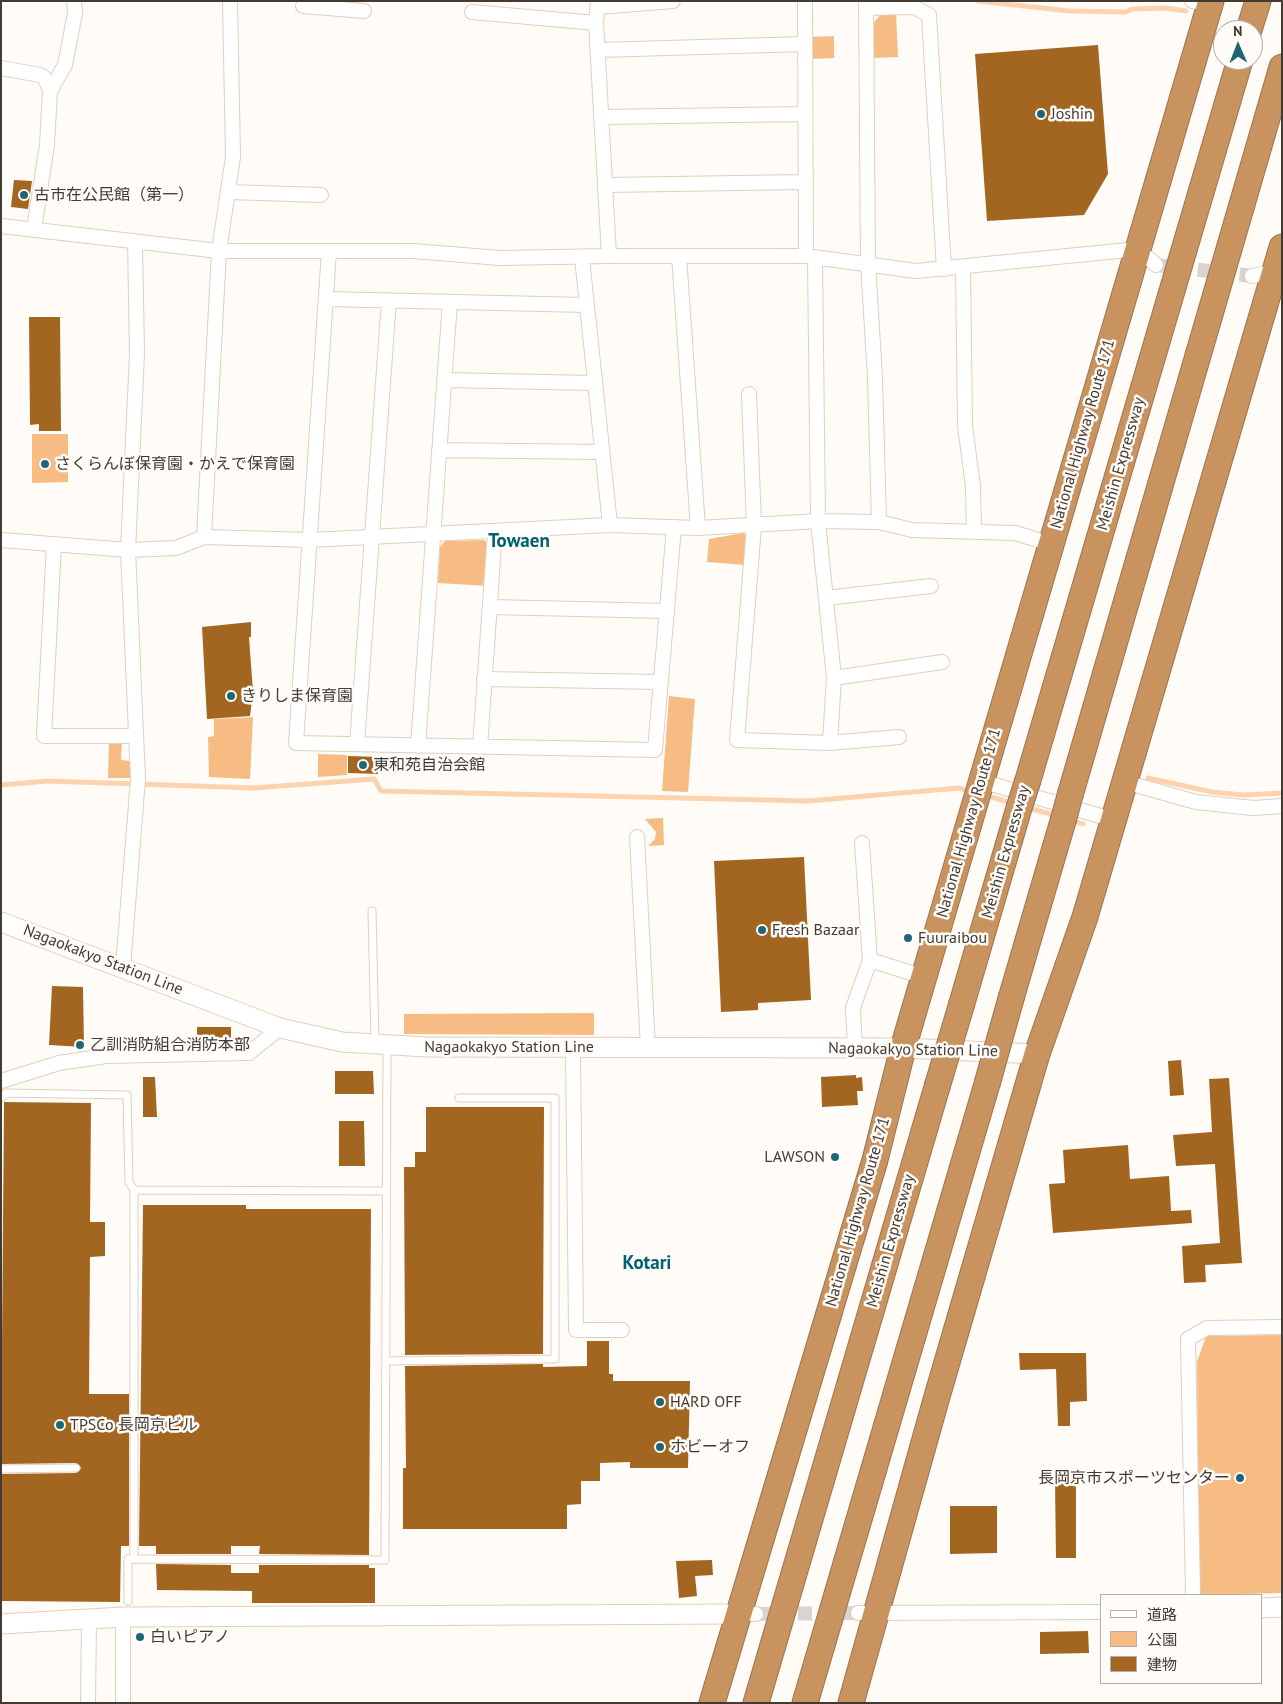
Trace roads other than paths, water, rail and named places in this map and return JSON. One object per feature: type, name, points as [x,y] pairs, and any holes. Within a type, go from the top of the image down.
[{"type":"highway","points":[[1252,20],[1258,1]]},
{"type":"highway","name":"National Highway Route 171","points":[[712,1703],[747,1614],[875,1160],[903,1048],[1051,544],[1147,257],[1204,2]]},
{"type":"highway","points":[[804,1703],[1282,67]]},
{"type":"highway","name":"Meishin Expressway","points":[[756,1703],[1237,70]]},
{"type":"highway","points":[[855,1701],[867,1613],[1037,1054],[1085,917],[1269,273],[1282,247]]},
{"type":"main road","name":"Nagaokakyo Station Line","points":[[1,922],[124,967],[280,1028],[342,1042],[381,1046],[903,1048],[1037,1054]]},
{"type":"main road","points":[[1263,1608],[1282,1607]]},
{"type":"main road","points":[[1,1624],[89,1619],[125,1609],[747,1614]]},
{"type":"street","points":[[50,91],[65,65],[75,13],[74,1]]},
{"type":"street","points":[[204,537],[218,252],[233,157],[230,1]]},
{"type":"street","points":[[609,256],[596,23],[598,4],[673,1]]},
{"type":"street","points":[[805,1],[805,182],[811,257],[818,521],[834,678],[830,743]]},
{"type":"street","points":[[303,6],[336,5],[364,11]]},
{"type":"street","points":[[879,522],[875,377],[868,264],[866,5],[914,7],[929,15],[944,269]]},
{"type":"street","points":[[472,12],[596,23]]},
{"type":"street","points":[[599,50],[804,44]]},
{"type":"street","points":[[1,68],[40,75],[45,78],[50,91],[47,145],[34,229]]},
{"type":"street","points":[[602,117],[804,114]]},
{"type":"street","points":[[605,185],[805,182]]},
{"type":"street","points":[[228,192],[321,195]]},
{"type":"street","points":[[1,226],[218,252],[413,251],[500,258],[582,258],[609,256],[811,257],[916,271],[1147,257]]},
{"type":"street","points":[[124,967],[137,784],[128,550],[137,353],[135,241]]},
{"type":"street","points":[[329,251],[296,743],[655,750],[674,527]]},
{"type":"street","points":[[678,256],[698,528]]},
{"type":"street","points":[[582,258],[610,525]]},
{"type":"street","points":[[963,267],[965,426],[973,486],[974,531]]},
{"type":"street","points":[[326,299],[586,305]]},
{"type":"street","points":[[357,744],[389,300]]},
{"type":"street","points":[[418,746],[450,302]]},
{"type":"street","points":[[444,380],[594,383]]},
{"type":"street","points":[[749,394],[754,526],[737,740],[830,743],[899,737]]},
{"type":"street","points":[[439,450],[602,452]]},
{"type":"street","points":[[1,540],[128,550],[176,548],[204,537],[310,540],[610,525],[698,528],[818,521],[879,522],[912,530],[1015,533],[1051,544]]},
{"type":"street","points":[[480,747],[495,531]]},
{"type":"street","points":[[54,544],[44,736],[135,736]]},
{"type":"street","points":[[826,598],[931,586]]},
{"type":"street","points":[[490,607],[667,611]]},
{"type":"street","points":[[834,678],[942,662]]},
{"type":"street","points":[[484,679],[661,682]]},
{"type":"street","points":[[1125,782],[1196,802],[1253,808],[1282,806]]},
{"type":"street","points":[[979,789],[1114,820]]},
{"type":"street","points":[[637,837],[648,1048]]},
{"type":"street","points":[[855,1048],[854,1008],[870,960],[862,843]]},
{"type":"street","points":[[870,960],[924,976]]},
{"type":"street","points":[[1,1081],[59,1063],[106,1056],[249,1053],[280,1028]]},
{"type":"street","points":[[573,1048],[576,1330],[622,1330]]},
{"type":"street","points":[[1194,1594],[1188,1339],[1207,1328],[1282,1327]]},
{"type":"street","points":[[123,1703],[125,1609]]},
{"type":"street","points":[[867,1613],[1100,1612]]},
{"type":"street","points":[[88,1703],[89,1619]]},
{"type":"lane","points":[[125,1609],[128,1559],[385,1560],[386,1191],[381,1046],[372,910]]},
{"type":"lane","points":[[1,1098],[6,1093],[128,1095],[130,1182],[134,1190],[134,1559]]},
{"type":"lane","points":[[386,1361],[555,1359],[555,1098],[459,1098]]},
{"type":"lane","points":[[134,1190],[386,1191]]},
{"type":"lane","points":[[1,1469],[76,1468]]},
{"type":"waterway","points":[[978,1],[1070,11],[1126,12],[1132,9],[1166,8],[1186,11]]},
{"type":"waterway","points":[[1148,778],[1212,792],[1243,795],[1282,793]]},
{"type":"waterway","points":[[1,785],[48,781],[254,788],[374,779],[381,791],[808,801],[959,788],[971,792]]},
{"type":"waterway","points":[[984,795],[1012,803]]},
{"type":"waterway","points":[[1025,807],[1058,816]]},
{"type":"waterway","points":[[1071,820],[1083,824]]},
{"type":"tunnel","points":[[1156,265],[1252,276]]},
{"type":"tunnel","points":[[756,1614],[858,1613]]},
{"type":"place","name":"Joshin","points":[[1041,114]]},
{"type":"place","name":"古市在公民館（第一）","points":[[24,195]]},
{"type":"place","name":"さくらんぼ保育園・かえで保育園","points":[[45,464]]},
{"type":"place","name":"きりしま保育園","points":[[231,696]]},
{"type":"place","name":"東和苑自治会館","points":[[363,765]]},
{"type":"place","name":"Fresh Bazaar","points":[[762,930]]},
{"type":"place","name":"Fuuraibou","points":[[908,938]]},
{"type":"place","name":"乙訓消防組合消防本部","points":[[80,1045]]},
{"type":"place","name":"LAWSON","points":[[835,1157]]},
{"type":"place","name":"HARD OFF","points":[[660,1402]]},
{"type":"place","name":"TPSCo 長岡京ビル","points":[[60,1425]]},
{"type":"place","name":"ホビーオフ","points":[[660,1447]]},
{"type":"place","name":"長岡京市スポーツセンター","points":[[1240,1478]]},
{"type":"place","name":"白いピアノ","points":[[140,1637]]},
{"type":"district","name":"Towaen","points":[[519,542]]},
{"type":"district","name":"Kotari","points":[[647,1264]]}]
